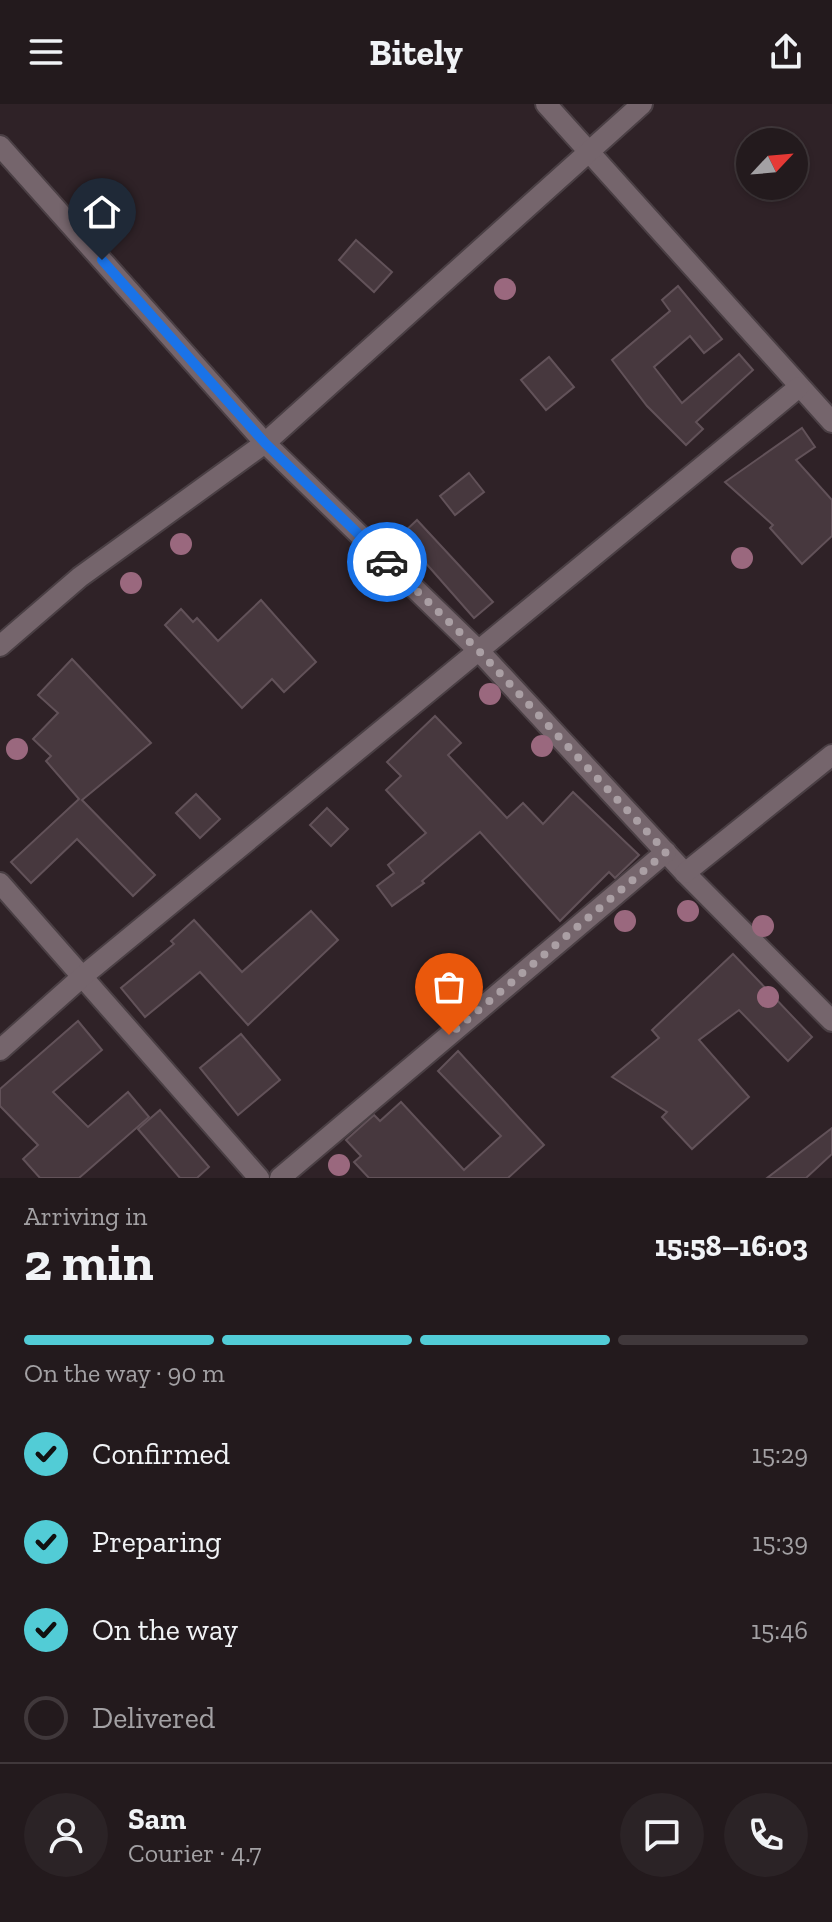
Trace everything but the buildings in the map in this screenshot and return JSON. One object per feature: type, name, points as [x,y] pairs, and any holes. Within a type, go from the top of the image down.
[{"type":"street","points":[[546,104],[832,422]]},
{"type":"street","points":[[0,646],[80,577],[265,443],[642,104]]},
{"type":"street","points":[[0,146],[265,443],[480,652],[685,873],[832,1021]]},
{"type":"street","points":[[0,1050],[83,976],[799,387]]},
{"type":"street","points":[[685,873],[832,755]]},
{"type":"street","points":[[280,1178],[666,852]]},
{"type":"street","points":[[0,883],[259,1178]]},
{"type":"way so far","points":[[387,562],[480,652],[666,852],[449,1035]]},
{"type":"route","points":[[102,260],[265,443],[387,562]]}]
